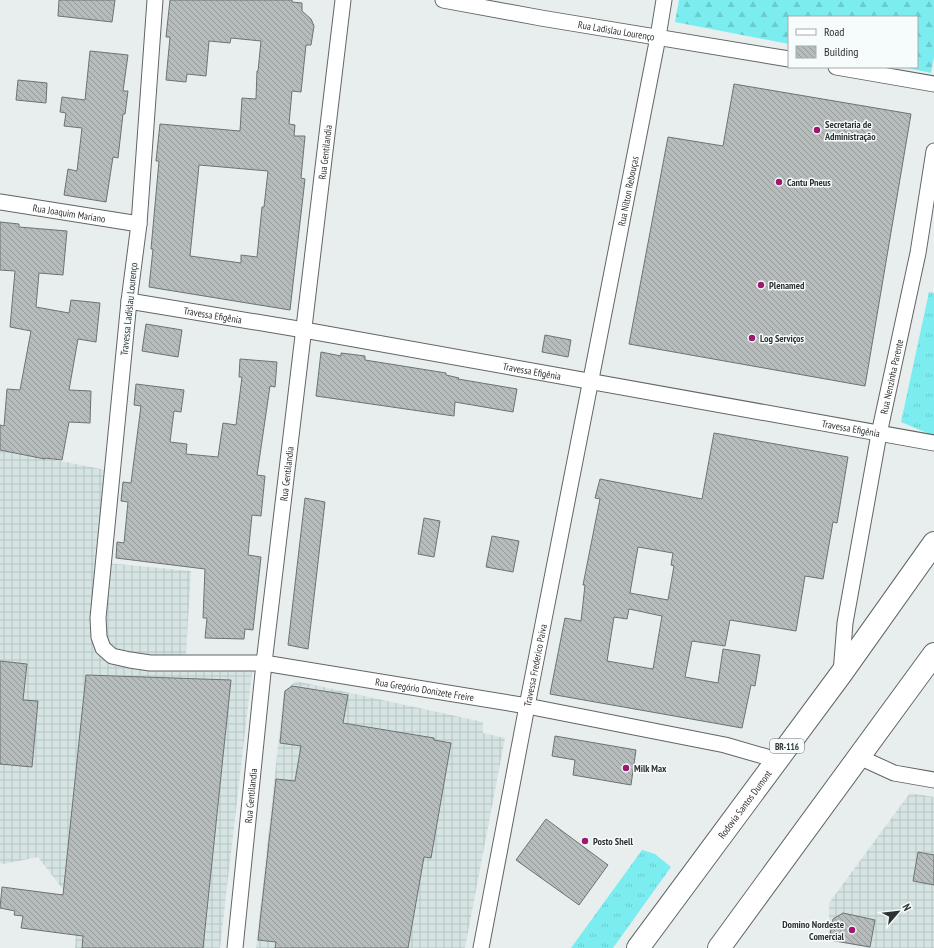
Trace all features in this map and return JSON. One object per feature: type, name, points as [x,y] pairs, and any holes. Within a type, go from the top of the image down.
[{"type":"highway","name":"Rodovia Santos Dumont","points":[[638,948],[840,674],[934,543]]},
{"type":"highway","points":[[719,948],[934,654]]},
{"type":"street","name":"Travessa Ladislau Lourenço","points":[[98,618],[129,301],[139,224],[155,0]]},
{"type":"street","name":"Rua Gentilandia","points":[[235,948],[264,663],[343,0]]},
{"type":"street","name":"Rua Ladislau Lourenço","points":[[443,0],[541,18],[788,59]]},
{"type":"street","name":"Rua Nilton Rebouças","points":[[591,382],[664,0]]},
{"type":"street","points":[[842,68],[934,84]]},
{"type":"street","name":"Rua Nenzinha Parente","points":[[840,674],[845,623],[879,434],[918,252],[934,151]]},
{"type":"street","name":"Rua Joaquim Mariano","points":[[0,202],[139,224]]},
{"type":"street","name":"Travessa Efigênia","points":[[129,301],[304,330],[934,443]]},
{"type":"street","name":"Travessa Frederico Paiva","points":[[481,948],[591,382]]},
{"type":"street","name":"Rua Gregório Donizete Freire","points":[[98,618],[99,637],[103,648],[112,656],[150,663],[264,663],[527,706],[725,746],[777,760]]},
{"type":"street","points":[[859,757],[894,773],[934,780]]},
{"type":"shaded area","points":[[0,449],[106,470],[97,562],[191,571],[185,671],[252,672],[220,948],[75,948],[78,909],[38,857],[4,864],[0,863]]},
{"type":"shaded area","points":[[296,681],[483,722],[483,733],[505,738],[465,948],[256,948],[284,691]]},
{"type":"shaded area","points":[[910,793],[934,797],[934,948],[870,948],[829,940],[829,903]]},
{"type":"green space","points":[[679,0],[934,0],[934,57],[931,73],[908,68],[918,68],[918,16],[788,16],[788,44],[675,22]]},
{"type":"green space","points":[[929,292],[934,293],[934,436],[901,422]]},
{"type":"green space","points":[[642,850],[655,854],[671,867],[613,948],[571,948]]},
{"type":"building","points":[[59,0],[115,0],[112,22],[58,16]]},
{"type":"building","points":[[170,0],[292,0],[292,2],[302,3],[302,11],[311,19],[314,26],[311,45],[306,45],[301,92],[292,91],[289,124],[295,125],[294,136],[305,136],[301,178],[305,179],[290,310],[149,287],[159,161],[156,161],[160,124],[240,131],[242,98],[256,99],[257,71],[261,41],[231,38],[230,43],[209,41],[206,76],[187,74],[186,82],[166,80],[170,37],[166,37]],"holes":[[[199,165],[268,171],[264,207],[262,207],[257,257],[241,255],[241,263],[190,256]]]},
{"type":"building","points":[[90,51],[128,55],[123,91],[128,91],[125,114],[123,114],[118,158],[113,157],[106,202],[64,195],[68,169],[77,171],[82,128],[64,126],[66,113],[60,112],[62,97],[85,100]]},
{"type":"building","points":[[18,80],[47,83],[46,103],[16,100]]},
{"type":"building","points":[[734,84],[911,114],[865,386],[629,344],[668,137],[723,146]]},
{"type":"building","points":[[0,222],[19,224],[19,227],[67,231],[63,275],[39,273],[36,307],[69,313],[71,300],[100,303],[96,342],[78,339],[69,390],[91,391],[90,423],[69,422],[62,460],[45,459],[0,450],[0,425],[4,426],[7,389],[20,390],[31,331],[10,327],[15,271],[0,270]]},
{"type":"building","points":[[146,324],[182,330],[178,357],[142,351]]},
{"type":"building","points":[[545,335],[571,340],[568,357],[542,352]]},
{"type":"building","points":[[321,352],[341,356],[341,353],[365,356],[365,360],[446,373],[446,375],[459,378],[458,379],[517,389],[513,412],[455,402],[454,416],[316,396]]},
{"type":"building","points":[[240,359],[277,362],[275,387],[270,386],[257,475],[265,476],[261,516],[252,515],[248,555],[261,557],[253,630],[245,629],[244,639],[205,638],[207,618],[203,618],[205,569],[116,558],[117,542],[124,543],[128,502],[121,501],[123,482],[131,483],[141,406],[134,405],[136,384],[184,390],[181,412],[174,411],[170,442],[187,444],[186,454],[218,457],[223,423],[236,425],[242,377],[239,377]]},
{"type":"building","points":[[714,433],[848,457],[837,523],[833,522],[823,579],[805,576],[796,631],[730,620],[725,646],[692,641],[685,677],[718,683],[723,649],[760,655],[755,686],[751,685],[742,728],[550,694],[565,618],[581,621],[585,585],[583,585],[600,499],[595,498],[600,479],[702,499]],"holes":[[[638,547],[673,553],[671,565],[674,566],[668,600],[630,593]],[[629,609],[662,616],[653,669],[607,661],[614,617],[627,619]]]},
{"type":"building","points":[[305,498],[325,502],[308,649],[288,645]]},
{"type":"building","points":[[424,518],[440,521],[434,557],[418,554]]},
{"type":"building","points":[[492,536],[519,541],[513,572],[486,567]]},
{"type":"building","points":[[0,661],[27,664],[23,700],[38,701],[32,767],[0,764]]},
{"type":"building","points":[[86,675],[231,680],[203,948],[82,948],[83,936],[21,928],[23,916],[14,915],[15,911],[0,908],[2,887],[63,895]]},
{"type":"building","points":[[292,686],[348,695],[343,723],[434,738],[434,740],[451,743],[431,858],[424,857],[408,948],[275,948],[276,942],[258,940],[276,779],[295,781],[301,746],[280,743],[285,691]]},
{"type":"building","points":[[555,736],[636,750],[631,785],[573,775],[575,760],[552,756]]},
{"type":"building","points":[[546,819],[608,865],[579,905],[516,860]]},
{"type":"building","points":[[918,852],[934,855],[934,885],[913,881]]},
{"type":"building","name":"Domino Nordeste Comercial","points":[[843,913],[875,920],[870,947],[829,940],[833,919]]},
{"type":"place","name":"Secretaria de Administração","points":[[817,130]]},
{"type":"place","name":"Cantu Pneus","points":[[779,182]]},
{"type":"place","name":"Plenamed","points":[[761,285]]},
{"type":"place","name":"Log Serviços","points":[[752,338]]},
{"type":"place","name":"Milk Max","points":[[626,768]]},
{"type":"place","name":"Posto Shell","points":[[585,841]]},
{"type":"place","name":"Domino Nordeste Comercial","points":[[852,930]]}]
